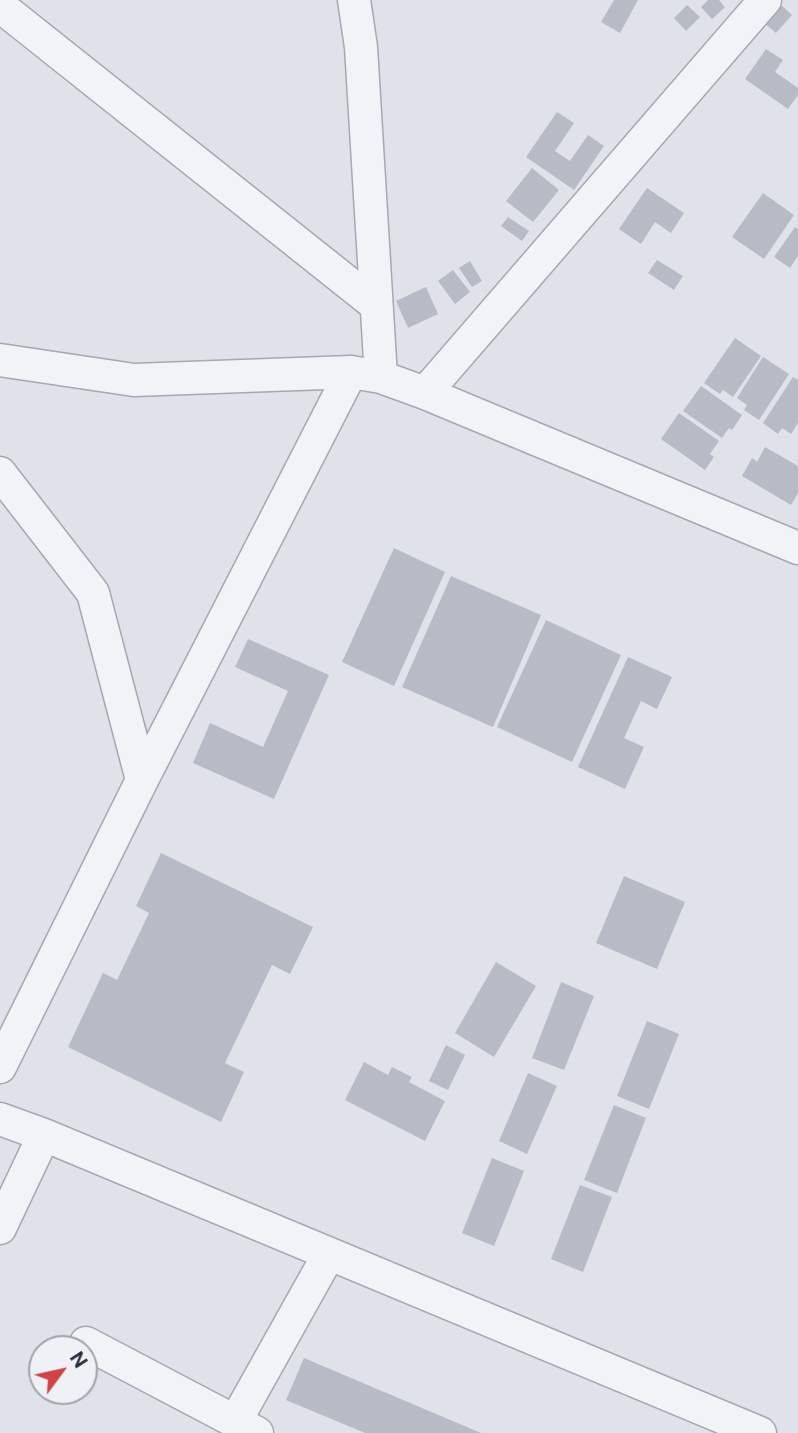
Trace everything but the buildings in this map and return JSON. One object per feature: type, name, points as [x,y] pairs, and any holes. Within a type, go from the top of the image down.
[{"type":"street","points":[[0,1067],[142,780],[366,374],[376,305],[360,47],[354,0]]},
{"type":"street","points":[[425,393],[765,0]]},
{"type":"street","points":[[0,6],[376,305]]},
{"type":"street","points":[[0,360],[134,380],[366,374],[425,393],[796,543]]},
{"type":"street","points":[[0,473],[93,593],[142,780]]},
{"type":"street","points":[[0,1119],[760,1433]]},
{"type":"street","points":[[0,1227],[44,1135]]},
{"type":"street","points":[[98,1349],[246,1427],[329,1254]]}]
